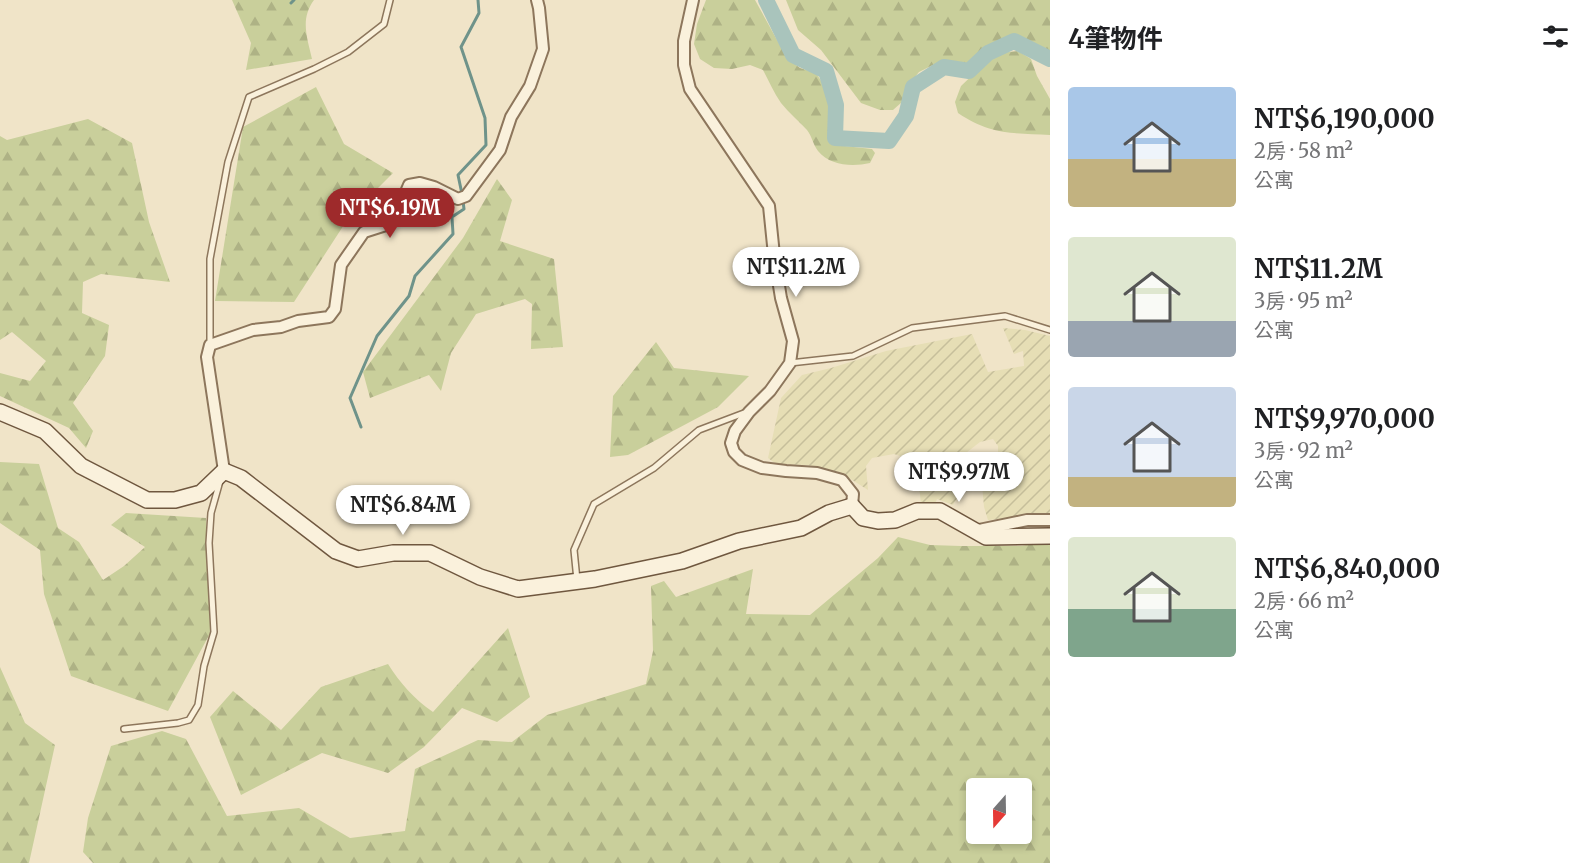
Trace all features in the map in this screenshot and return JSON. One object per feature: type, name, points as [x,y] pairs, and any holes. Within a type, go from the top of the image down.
[{"type":"street","points":[[224,471],[207,357],[210,345],[253,330],[329,317],[335,309],[341,265],[364,232],[389,224],[409,185],[420,183],[434,187],[458,200],[466,196],[500,150],[511,117],[530,86],[543,49],[537,0]]},
{"type":"street","points":[[693,0],[684,41],[684,65],[690,89],[769,206],[779,287],[793,340],[790,363],[770,391],[749,412],[735,431],[731,443],[734,452],[742,460],[762,468],[817,473],[842,480],[853,494],[852,506],[863,518],[878,521],[895,520],[917,511],[940,511],[986,537],[1050,536]]},
{"type":"street","points":[[0,412],[45,431],[81,466],[147,500],[174,500],[201,493],[224,471]]},
{"type":"street","points":[[224,471],[241,478],[336,551],[358,560],[393,553],[430,553],[480,577],[518,589],[577,581],[682,561],[739,542],[801,528],[829,513],[852,506]]},
{"type":"street","points":[[974,531],[1028,520],[1050,520]]},
{"type":"lane","points":[[210,345],[210,259],[228,162],[249,96],[348,52],[384,24],[390,0]]},
{"type":"lane","points":[[790,363],[853,356],[912,328],[1005,316],[1050,330]]},
{"type":"lane","points":[[577,581],[574,550],[594,504],[654,468],[699,430],[749,412]]},
{"type":"lane","points":[[124,729],[189,720],[198,705],[204,666],[214,632],[209,543],[211,513],[224,471]]},
{"type":"shaded area","points":[[1003,328],[1050,336],[1050,515],[988,520],[982,485],[984,475],[993,465],[998,454],[998,446],[993,439],[980,442],[948,467],[943,474],[945,480],[961,486],[961,491],[953,505],[937,499],[934,506],[921,505],[919,484],[910,459],[894,454],[872,458],[866,466],[868,490],[846,476],[827,469],[807,465],[776,464],[768,458],[781,398],[802,375],[886,351],[972,334],[988,372],[1024,366],[1023,351],[1014,354]]},
{"type":"green space","points":[[232,0],[314,0],[306,21],[312,59],[246,70],[251,43]]},
{"type":"green space","points":[[706,0],[755,0],[787,58],[800,68],[816,73],[829,93],[832,113],[831,136],[835,145],[872,149],[875,153],[870,163],[842,164],[823,156],[816,149],[807,130],[781,103],[763,70],[750,65],[732,69],[714,68],[700,59],[694,44],[697,24]]},
{"type":"green space","points":[[786,0],[1050,0],[1050,51],[1031,42],[1009,36],[984,50],[967,67],[944,62],[919,72],[910,83],[902,102],[893,110],[880,110],[861,103],[821,50],[798,30]]},
{"type":"green space","points":[[1018,51],[1031,59],[1037,76],[1050,99],[1050,135],[1002,132],[981,125],[958,113],[955,102],[961,86],[984,64],[1000,53]]},
{"type":"green space","points":[[316,87],[344,144],[393,173],[349,217],[294,302],[215,301],[243,127]]},
{"type":"green space","points":[[88,119],[132,143],[149,222],[170,282],[101,274],[83,282],[82,313],[109,325],[105,356],[73,403],[93,431],[86,448],[69,428],[0,396],[0,373],[30,381],[46,361],[12,332],[0,340],[0,136],[7,140]]},
{"type":"green space","points":[[497,179],[512,200],[500,241],[554,259],[563,347],[531,349],[532,304],[525,299],[476,314],[451,353],[441,391],[429,375],[370,398],[363,372],[463,238]]},
{"type":"green space","points":[[656,342],[674,368],[749,376],[718,407],[628,455],[610,457],[613,396]]},
{"type":"green space","points":[[0,462],[39,464],[58,528],[79,542],[103,580],[124,566],[145,547],[111,525],[126,513],[206,518],[213,628],[168,711],[71,676],[44,594],[40,550],[0,523]]},
{"type":"green space","points":[[898,537],[930,545],[961,546],[1022,546],[1050,540],[1050,863],[93,863],[83,852],[88,818],[111,746],[162,731],[186,739],[227,816],[299,808],[350,838],[405,831],[415,769],[478,740],[512,742],[547,715],[646,684],[653,651],[651,586],[664,581],[676,597],[753,569],[746,614],[810,615],[878,558]]},
{"type":"green space","points":[[508,628],[530,697],[497,722],[462,708],[424,747],[388,773],[322,753],[241,795],[210,717],[233,691],[281,730],[321,687],[388,664],[408,690],[433,712]]},
{"type":"green space","points":[[0,667],[25,723],[55,745],[29,863],[0,863]]},
{"type":"waterway","points":[[291,3],[294,0]]},
{"type":"waterway","points":[[462,194],[458,175],[486,145],[485,118],[461,47],[479,13],[478,0]]},
{"type":"waterway","points":[[766,0],[793,55],[826,71],[836,105],[835,138],[889,141],[906,116],[913,87],[944,67],[969,71],[988,53],[1014,41],[1050,59]]},
{"type":"waterway","points":[[361,427],[350,398],[377,336],[409,296],[415,276],[453,234],[452,217],[464,209],[463,201]]}]
